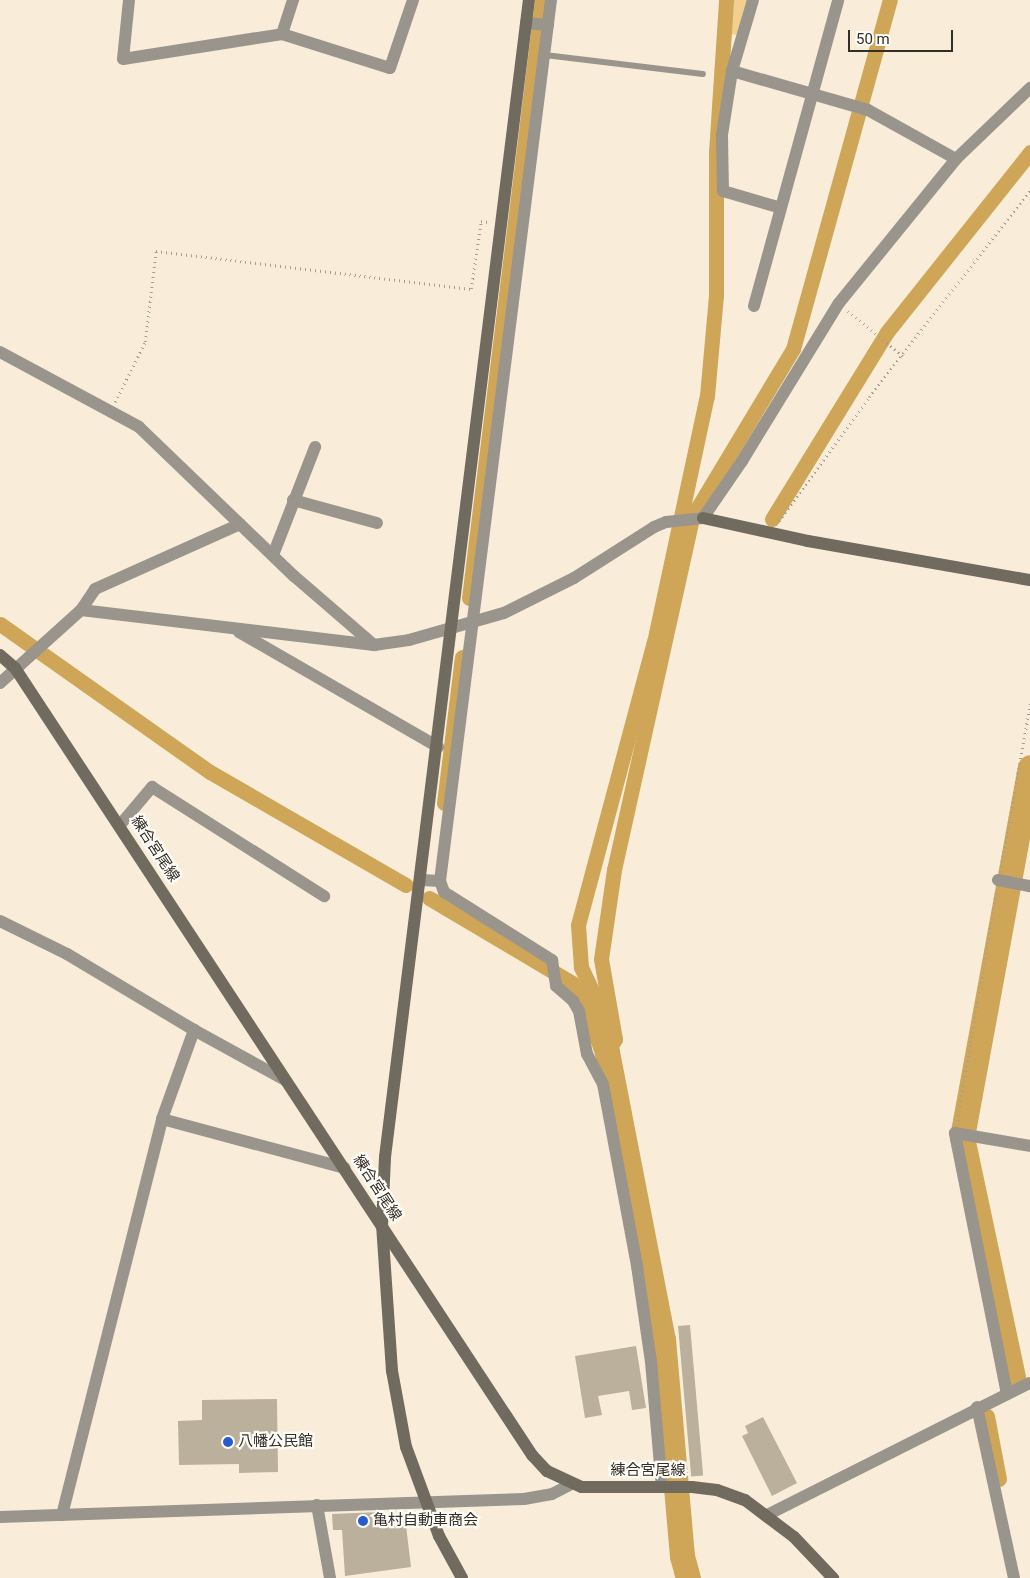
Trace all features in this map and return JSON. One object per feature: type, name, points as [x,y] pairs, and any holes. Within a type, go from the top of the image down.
[{"type":"street","points":[[129,0],[123,59],[282,34],[390,68],[412,0]]},
{"type":"street","points":[[282,34],[293,0]]},
{"type":"street","points":[[529,0],[545,55],[440,881],[444,892],[552,960],[556,986],[573,1000],[579,1011],[587,1054],[603,1084],[637,1266],[651,1362],[662,1487]]},
{"type":"street","points":[[462,1578],[424,1501],[397,1405],[382,1226],[385,1157],[422,880],[500,223],[537,24],[551,0]]},
{"type":"street","points":[[753,0],[732,71],[722,135],[723,191],[781,208]]},
{"type":"street","points":[[754,306],[815,92],[838,0]]},
{"type":"street","points":[[732,71],[815,92],[868,110],[956,159]]},
{"type":"street","points":[[699,518],[742,460],[839,303],[956,159],[1030,88]]},
{"type":"street","points":[[0,352],[139,427],[273,556],[374,645]]},
{"type":"street","points":[[273,556],[292,500],[315,447]]},
{"type":"street","points":[[292,500],[377,523]]},
{"type":"street","points":[[81,610],[234,630],[374,645],[452,629],[504,612],[574,578],[666,522],[699,518],[770,533],[1030,580]]},
{"type":"street","points":[[0,683],[81,610],[95,589],[240,524]]},
{"type":"street","points":[[234,630],[438,748]]},
{"type":"street","name":"練合宮尾線","points":[[0,655],[16,668],[532,1455],[547,1471],[582,1487],[662,1487],[717,1490],[745,1500],[794,1537],[833,1578]]},
{"type":"street","points":[[120,825],[152,788],[324,896]]},
{"type":"street","points":[[422,880],[440,881]]},
{"type":"street","points":[[998,880],[1030,886]]},
{"type":"street","points":[[0,921],[67,954],[194,1030],[285,1080]]},
{"type":"street","points":[[62,1515],[162,1119],[194,1030]]},
{"type":"street","points":[[162,1119],[345,1168]]},
{"type":"street","points":[[1006,1394],[955,1133],[1030,1146]]},
{"type":"street","points":[[767,1515],[1030,1383]]},
{"type":"street","points":[[977,1408],[1014,1578]]},
{"type":"street","points":[[0,1517],[524,1499],[552,1494],[572,1484]]},
{"type":"street","points":[[317,1505],[330,1578]]},
{"type":"lane","points":[[545,55],[703,74]]},
{"type":"path","points":[[770,533],[1030,190]]},
{"type":"path","points":[[111,411],[145,342],[156,251],[471,289],[481,221],[500,223]]},
{"type":"path","points":[[839,303],[903,356]]},
{"type":"path","points":[[955,1133],[1030,704]]},
{"type":"shaded area","points":[[734,0],[748,0],[737,35],[731,34]]},
{"type":"building","points":[[690,1325],[703,1475],[691,1476],[678,1326]]},
{"type":"building","points":[[636,1346],[646,1408],[632,1410],[629,1391],[598,1396],[602,1415],[585,1418],[575,1356]]},
{"type":"building","name":"八幡公民館","points":[[277,1399],[278,1472],[239,1473],[239,1464],[179,1465],[178,1421],[202,1420],[202,1400]]},
{"type":"building","points":[[763,1417],[797,1483],[772,1496],[742,1436],[748,1433],[745,1426]]},
{"type":"building","points":[[381,1512],[381,1520],[405,1517],[411,1567],[345,1576],[342,1530],[333,1530],[332,1514]]},
{"type":"waterway","points":[[469,598],[542,0]]},
{"type":"waterway","points":[[607,1052],[615,1039],[581,967],[578,925],[656,633],[707,396],[716,295],[716,152],[726,0]]},
{"type":"waterway","points":[[615,1039],[601,959],[614,870],[692,517],[793,349],[890,0]]},
{"type":"waterway","points":[[772,519],[887,332],[1030,152]]},
{"type":"waterway","points":[[0,624],[210,772],[406,885]]},
{"type":"waterway","points":[[444,803],[462,657]]},
{"type":"waterway","points":[[1013,1377],[962,1137],[1030,767]]},
{"type":"waterway","points":[[429,898],[572,983],[597,1023]]},
{"type":"waterway","points":[[597,1023],[607,1052],[663,1339],[682,1556],[688,1578]]},
{"type":"waterway","points":[[987,1416],[999,1479]]},
{"type":"place","name":"八幡公民館","points":[[228,1442]]},
{"type":"place","name":"亀村自動車商会","points":[[363,1521]]}]
